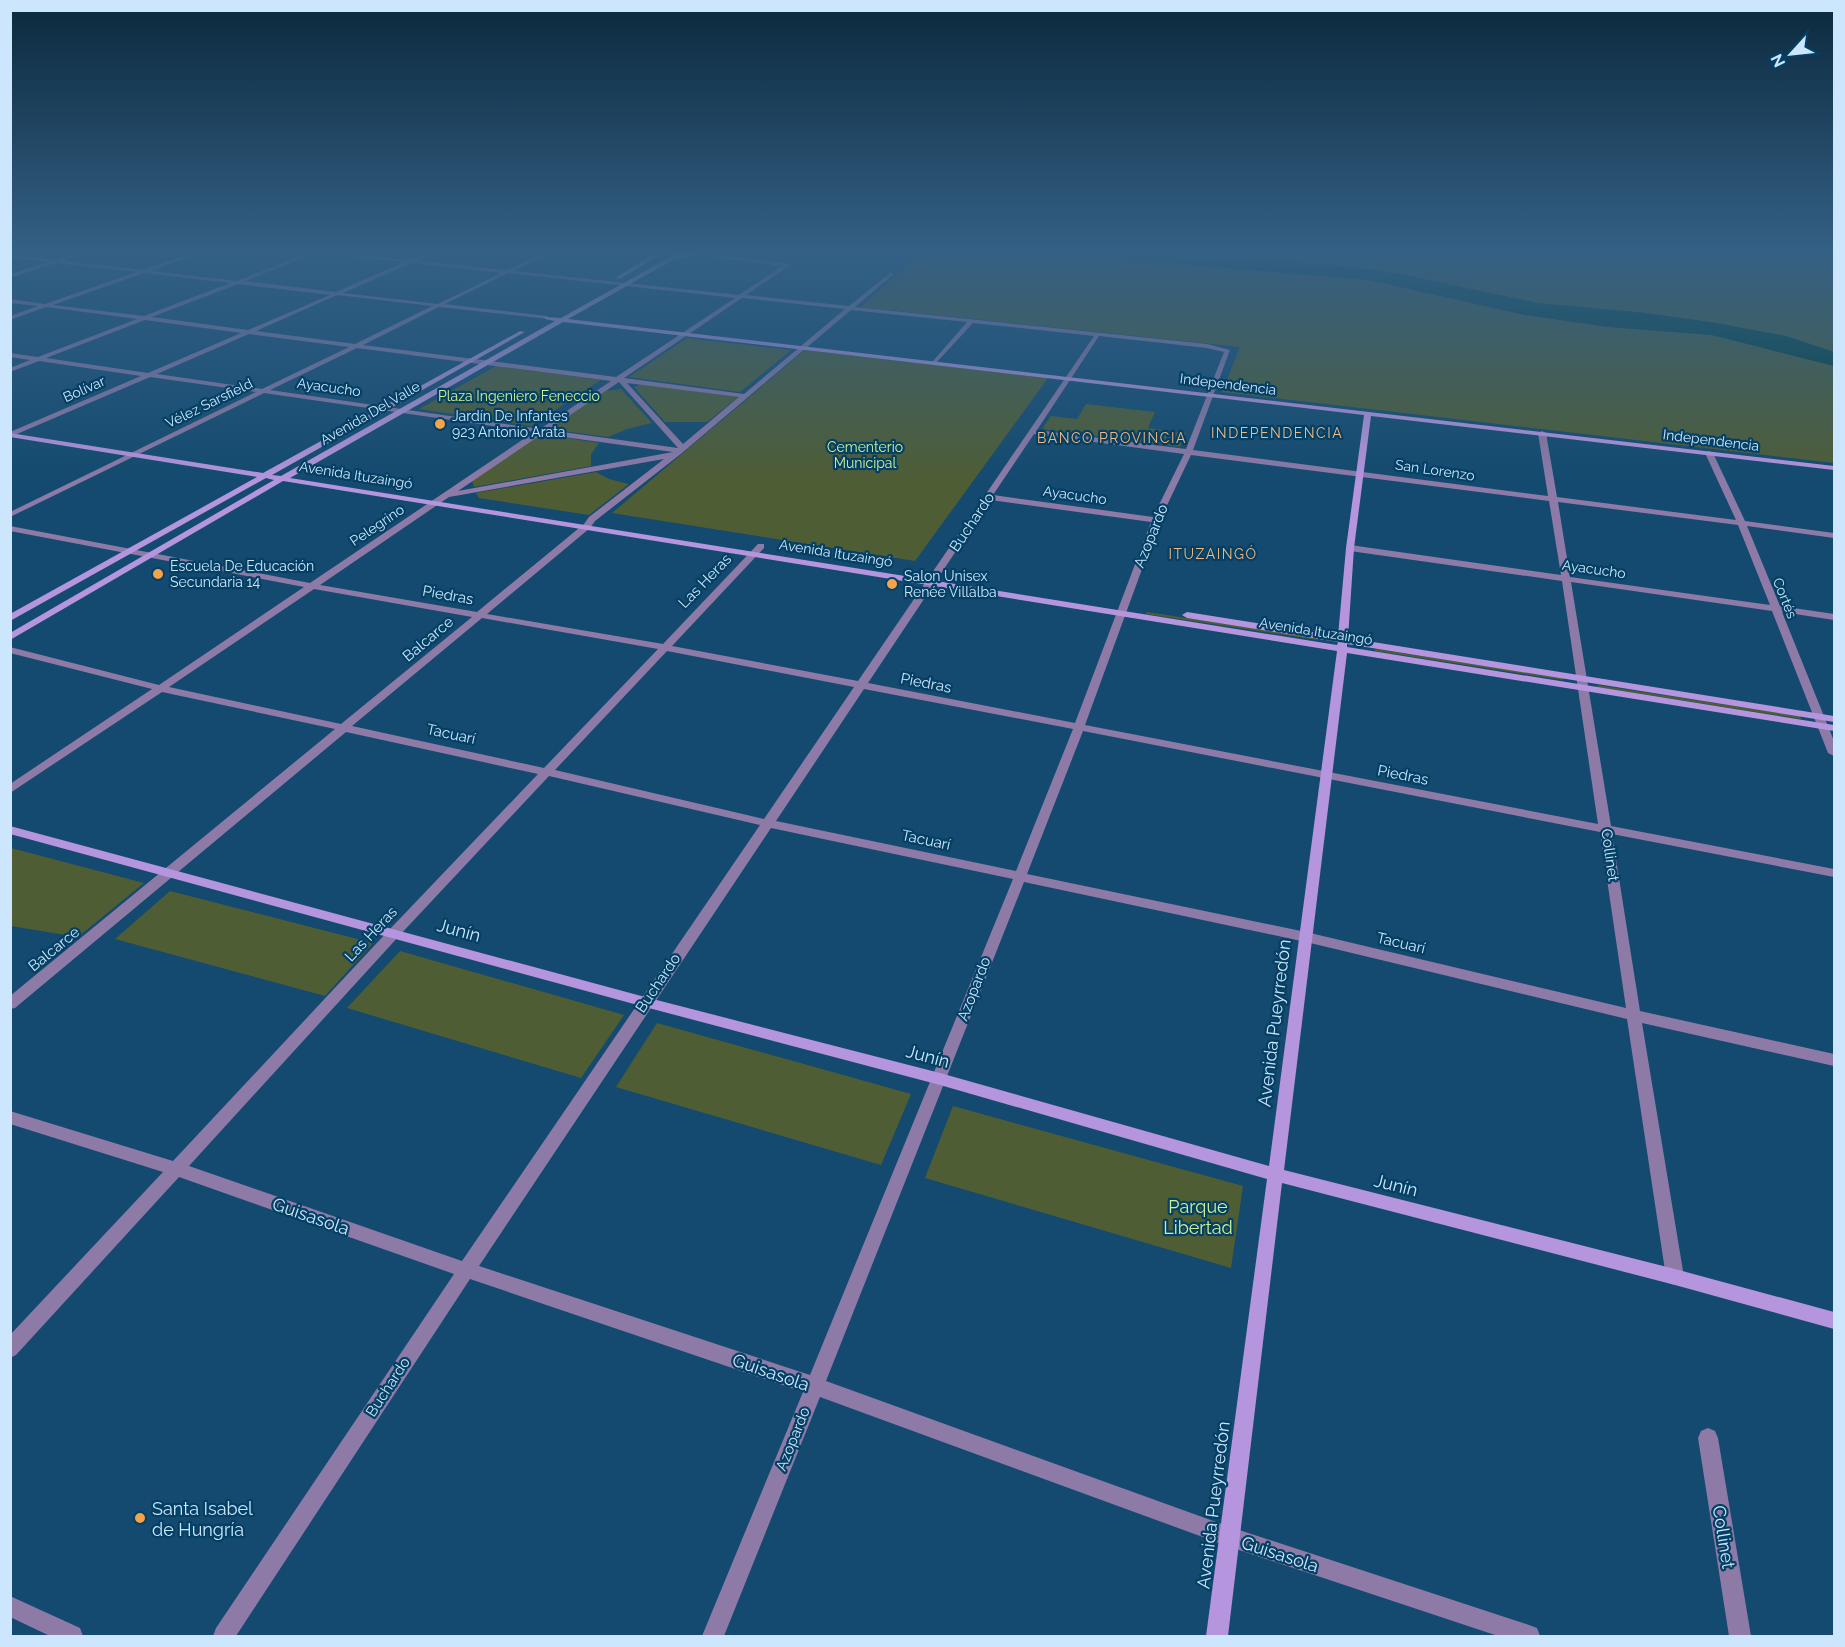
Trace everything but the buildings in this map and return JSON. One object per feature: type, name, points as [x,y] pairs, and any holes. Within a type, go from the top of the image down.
[{"type":"main road","name":"Avenida Del Valle","points":[[10,618],[526,329]]},
{"type":"main road","name":"Avenida Del Valle","points":[[10,638],[543,329]]},
{"type":"main road","name":"Independencia","points":[[637,329],[1834,468]]},
{"type":"main road","name":"Avenida Pueyrredón","points":[[1217,1636],[1277,1175],[1342,644],[1358,474],[1368,414]]},
{"type":"main road","name":"Avenida Ituzaingó","points":[[11,433],[24,429],[297,471],[444,495],[589,523]]},
{"type":"main road","name":"Avenida Ituzaingó","points":[[11,433],[435,502],[589,523],[934,578],[1826,724],[1834,719]]},
{"type":"main road","name":"Junín","points":[[10,830],[645,1002],[940,1079],[1277,1175],[1675,1277],[1834,1321]]},
{"type":"street","points":[[10,370],[117,329]]},
{"type":"street","points":[[231,329],[746,396]]},
{"type":"street","name":"Bolívar","points":[[24,429],[253,329]]},
{"type":"street","name":"Vélez Sarsfield","points":[[10,515],[393,329]]},
{"type":"street","name":"Pelegrino","points":[[10,790],[159,687],[693,329]]},
{"type":"street","name":"Balcarce","points":[[10,1004],[827,329]]},
{"type":"street","points":[[935,362],[964,329]]},
{"type":"street","points":[[1048,329],[1098,334]]},
{"type":"street","name":"Azopardo","points":[[713,1636],[940,1079],[1078,727],[1156,520],[1188,453],[1228,351],[1216,347],[1098,334]]},
{"type":"street","name":"Buchardo","points":[[224,1636],[645,1002],[1070,380],[1098,334]]},
{"type":"street","name":"Ayacucho","points":[[10,355],[678,451]]},
{"type":"street","points":[[444,495],[678,451],[620,379]]},
{"type":"street","name":"San Lorenzo","points":[[1033,432],[1834,535]]},
{"type":"street","name":"Collinet","points":[[1542,433],[1568,579],[1581,683],[1606,828],[1632,1015],[1675,1277]]},
{"type":"street","name":"Cortés","points":[[1708,453],[1742,524],[1775,608],[1826,724],[1834,753]]},
{"type":"street","name":"Ayacucho","points":[[989,496],[1156,520]]},
{"type":"street","name":"Piedras","points":[[10,528],[312,586],[664,647],[1834,873]]},
{"type":"street","name":"Ayacucho","points":[[1350,548],[1834,617]]},
{"type":"street","name":"Las Heras","points":[[10,1349],[394,933],[757,550]]},
{"type":"street","name":"Tacuarí","points":[[10,650],[159,687],[547,771],[767,823],[1306,937],[1632,1015],[1834,1060]]},
{"type":"street","name":"Guisasola","points":[[10,1117],[176,1169],[466,1270],[814,1386],[1230,1537],[1529,1636]]},
{"type":"street","name":"Collinet","points":[[1708,1438],[1740,1636]]},
{"type":"street","points":[[10,1606],[72,1636]]},
{"type":"green space","points":[[1068,329],[1633,329],[1712,335],[1834,366],[1834,463],[1222,392],[1240,347]]},
{"type":"green space","points":[[1748,329],[1834,329],[1834,352],[1786,336]]},
{"type":"green space","points":[[687,338],[791,350],[740,392],[629,377]]},
{"type":"green space","name":"Cementerio Municipal","points":[[805,350],[1048,378],[915,561],[612,513]]},
{"type":"green space","name":"Plaza Ingeniero Feneccio","points":[[496,366],[601,380],[531,426],[419,409]]},
{"type":"green space","name":"Plaza Ingeniero Feneccio","points":[[642,384],[739,397],[707,422],[665,422],[634,387]]},
{"type":"green space","name":"Plaza Ingeniero Feneccio","points":[[621,389],[652,423],[627,429],[608,437],[548,429],[606,391]]},
{"type":"green space","points":[[1086,404],[1155,412],[1148,428],[1186,433],[1180,447],[1042,429],[1051,416],[1077,419]]},
{"type":"green space","name":"Plaza Ingeniero Feneccio","points":[[541,434],[599,443],[591,454],[591,466],[474,487],[472,481]]},
{"type":"green space","points":[[596,472],[609,479],[629,484],[589,515],[479,498],[476,493]]},
{"type":"green space","points":[[1147,612],[1318,638],[1318,640],[1146,614]]},
{"type":"green space","points":[[1375,649],[1563,678],[1563,680],[1375,651]]},
{"type":"green space","points":[[1597,685],[1800,716],[1801,719],[1598,687]]},
{"type":"green space","points":[[10,848],[144,883],[78,937],[11,926]]},
{"type":"green space","points":[[170,891],[373,943],[325,996],[115,939]]},
{"type":"green space","points":[[400,951],[624,1015],[581,1078],[347,1008]]},
{"type":"green space","points":[[657,1023],[911,1094],[881,1165],[616,1087]]},
{"type":"green space","name":"Parque Libertad","points":[[953,1106],[1243,1186],[1231,1268],[925,1178]]},
{"type":"shaded area","points":[[1633,329],[1748,329],[1786,336],[1834,352],[1834,366],[1712,335]]},
{"type":"place","name":"Jardín De Infantes 923 Antonio Arata","points":[[440,424]]},
{"type":"place","name":"Escuela De Educación Secundaria 14","points":[[158,574]]},
{"type":"place","name":"Salon Unisex Renée Villalba","points":[[892,584]]},
{"type":"place","name":"Santa Isabel de Hungría","points":[[140,1518]]},
{"type":"district","name":"INDEPENDENCIA","points":[[1277,433]]},
{"type":"district","name":"BANCO PROVINCIA","points":[[1112,438]]},
{"type":"district","name":"ITUZAINGÓ","points":[[1213,554]]}]
